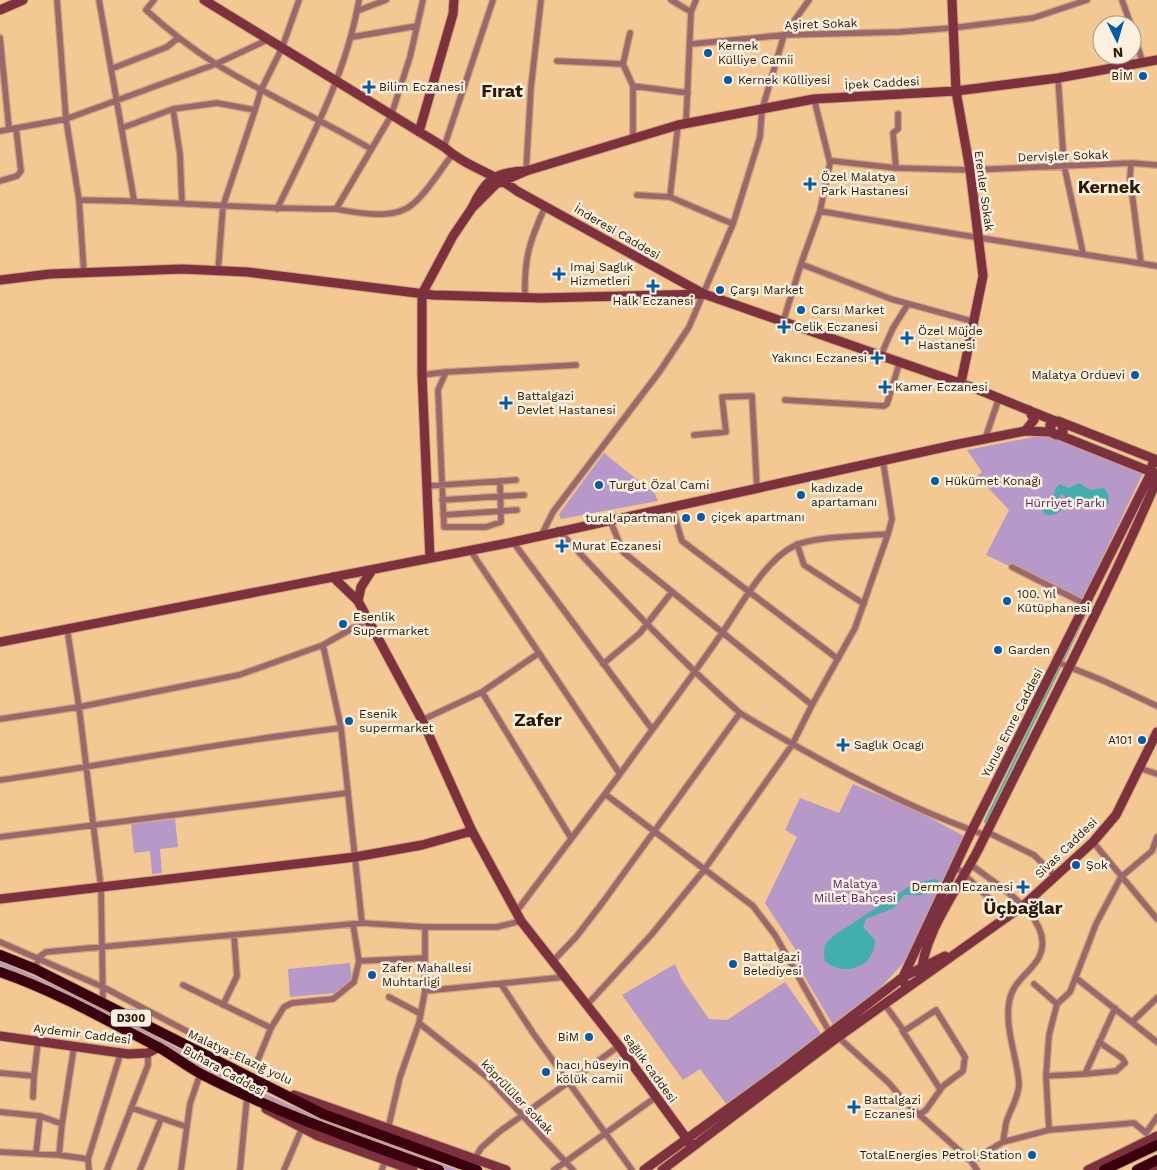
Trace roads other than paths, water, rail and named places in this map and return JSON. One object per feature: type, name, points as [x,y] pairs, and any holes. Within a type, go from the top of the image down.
[{"type":"highway","name":"Malatya-Elazığ yolu","points":[[0,956],[35,970],[103,1003],[260,1083]]},
{"type":"highway","name":"Buhara Caddesi","points":[[0,972],[59,996],[159,1048],[200,1074],[247,1097]]},
{"type":"highway","points":[[260,1083],[335,1119],[475,1165]]},
{"type":"highway","points":[[247,1097],[313,1125],[439,1170]]},
{"type":"highway","points":[[1104,1170],[1152,1138]]},
{"type":"highway","points":[[1137,1170],[1154,1166]]},
{"type":"main road","points":[[0,10],[23,0]]},
{"type":"main road","name":"İnderesi Caddesi","points":[[204,0],[444,147],[452,155],[469,165],[504,181],[545,207],[704,294]]},
{"type":"main road","points":[[419,132],[453,14],[454,0]]},
{"type":"main road","name":"Erenler Sokak","points":[[952,0],[956,91],[970,170],[983,276],[976,322],[961,383]]},
{"type":"main road","name":"İpek Caddesi","points":[[526,171],[682,124],[814,99],[956,91],[1058,78],[1157,60]]},
{"type":"main road","points":[[430,558],[422,374],[422,294],[481,189],[495,177],[526,171]]},
{"type":"main road","points":[[472,208],[496,184],[526,171]]},
{"type":"main road","points":[[0,280],[50,274],[182,269],[218,271],[422,294],[525,298],[704,294],[961,383],[1157,461]]},
{"type":"main road","points":[[1025,432],[1034,420],[1029,410]]},
{"type":"main road","points":[[1055,433],[1050,425],[1059,422]]},
{"type":"main road","points":[[0,642],[513,542],[558,530],[1025,432],[1055,433],[1155,472]]},
{"type":"main road","name":"Yunus Emre Caddesi","points":[[903,977],[972,830],[1085,604],[1155,472],[1152,465],[1157,461]]},
{"type":"main road","name":"Yunus Emre Caddesi","points":[[921,978],[921,966],[931,938],[986,834],[1157,480]]},
{"type":"main road","points":[[358,601],[361,588],[372,570]]},
{"type":"main road","name":"sağlık caddesi","points":[[333,576],[358,601],[422,720],[472,831],[521,922],[619,1046],[689,1143]]},
{"type":"main road","name":"Sivas Caddesi","points":[[956,951],[1024,905],[1093,842],[1116,816],[1157,732]]},
{"type":"main road","points":[[0,899],[355,857],[422,845],[472,831]]},
{"type":"main road","points":[[834,1035],[884,1005],[956,951]]},
{"type":"main road","points":[[644,1170],[689,1143],[834,1035],[903,977],[921,966],[956,951]]},
{"type":"main road","points":[[903,977],[906,989]]},
{"type":"main road","name":"Aydemir Caddesi","points":[[0,1036],[122,1052],[148,1053],[159,1048]]},
{"type":"main road","name":"Malatya-Elazığ yolu","points":[[260,1083],[388,1129],[475,1165],[506,1170]]},
{"type":"main road","name":"Buhara Caddesi","points":[[247,1097],[302,1128],[413,1170]]},
{"type":"main road","points":[[1088,1170],[1152,1138]]},
{"type":"main road","points":[[662,1170],[689,1143]]},
{"type":"street","points":[[56,0],[66,119],[79,200],[84,272]]},
{"type":"street","points":[[99,0],[134,200]]},
{"type":"street","points":[[154,0],[146,10],[178,38],[216,64],[261,90],[320,119],[371,149]]},
{"type":"street","points":[[218,271],[223,206],[261,90],[282,48],[298,0]]},
{"type":"street","points":[[277,209],[336,82],[352,37],[359,0]]},
{"type":"street","points":[[357,11],[386,0]]},
{"type":"street","points":[[336,209],[391,116],[423,0]]},
{"type":"street","points":[[444,147],[493,0]]},
{"type":"street","points":[[526,171],[531,86],[541,0]]},
{"type":"street","points":[[671,0],[691,12]]},
{"type":"street","points":[[670,197],[688,92],[691,12],[696,0]]},
{"type":"street","points":[[542,534],[553,512],[660,371],[689,327],[733,224],[760,137],[762,110],[784,35],[809,0]]},
{"type":"street","name":"Aşiret Sokak","points":[[691,44],[784,35],[899,32],[952,28],[1033,18],[1087,0]]},
{"type":"street","points":[[1122,0],[1128,15]]},
{"type":"street","points":[[352,37],[417,26]]},
{"type":"street","points":[[630,33],[623,64],[633,86],[633,138]]},
{"type":"street","points":[[0,38],[12,129],[21,171],[17,176],[0,181]]},
{"type":"street","points":[[111,69],[167,47],[178,38]]},
{"type":"street","points":[[0,131],[66,119],[216,64],[267,40]]},
{"type":"street","points":[[557,61],[623,64]]},
{"type":"street","points":[[1058,78],[1064,165],[1083,253]]},
{"type":"street","points":[[633,86],[688,92]]},
{"type":"street","points":[[783,322],[820,211],[830,163],[814,99]]},
{"type":"street","points":[[122,128],[173,109],[217,103],[256,110]]},
{"type":"street","points":[[173,109],[180,154],[182,203]]},
{"type":"street","points":[[896,168],[893,133],[898,129],[898,114]]},
{"type":"street","points":[[79,200],[134,200],[277,209],[336,209],[361,214],[397,212],[414,204],[452,155]]},
{"type":"street","name":"Dervişler Sokak","points":[[830,163],[833,161],[896,168],[970,170],[1130,163],[1157,165]]},
{"type":"street","points":[[1130,163],[1130,178],[1141,263]]},
{"type":"street","points":[[637,195],[670,197],[733,224]]},
{"type":"street","points":[[525,298],[524,269],[529,242],[545,207]]},
{"type":"street","points":[[820,211],[978,239],[1083,253],[1157,266]]},
{"type":"street","points":[[801,264],[891,299],[976,322]]},
{"type":"street","points":[[882,355],[892,328],[908,304]]},
{"type":"street","points":[[785,400],[884,406],[887,404],[900,362]]},
{"type":"street","points":[[422,374],[576,365]]},
{"type":"street","points":[[446,372],[438,390],[444,527],[486,527],[501,522],[500,481]]},
{"type":"street","points":[[694,435],[726,432],[722,397],[752,396],[758,488]]},
{"type":"street","points":[[985,439],[999,398]]},
{"type":"street","points":[[586,1006],[652,934],[704,870],[792,745],[855,628],[888,534],[892,519],[883,461]]},
{"type":"street","points":[[426,486],[516,480]]},
{"type":"street","points":[[442,500],[524,495]]},
{"type":"street","points":[[672,507],[682,541],[838,659]]},
{"type":"street","points":[[443,515],[517,510]]},
{"type":"street","points":[[610,520],[623,552],[671,593],[723,632],[812,705]]},
{"type":"street","points":[[558,530],[646,624],[694,672],[740,713],[792,745],[890,795],[1034,855],[1055,876]]},
{"type":"street","points":[[516,912],[620,774],[723,632],[749,592],[782,552],[796,544],[888,534]]},
{"type":"street","points":[[513,542],[652,729]]},
{"type":"street","points":[[796,544],[804,565],[864,604]]},
{"type":"street","points":[[789,548],[802,559]]},
{"type":"street","points":[[470,550],[620,774]]},
{"type":"street","points":[[1012,566],[1085,604]]},
{"type":"street","points":[[604,664],[640,633],[671,593]]},
{"type":"street","points":[[0,719],[79,707],[239,675],[323,646],[367,620]]},
{"type":"street","points":[[67,628],[95,825],[101,888],[103,1003]]},
{"type":"street","points":[[323,646],[341,728],[362,923]]},
{"type":"street","points":[[422,720],[482,692],[540,652]]},
{"type":"street","points":[[1057,662],[1157,706]]},
{"type":"street","points":[[482,692],[571,838]]},
{"type":"street","points":[[552,962],[576,937],[740,713]]},
{"type":"street","points":[[0,780],[88,768],[258,737],[341,728]]},
{"type":"street","points":[[1139,768],[1157,774]]},
{"type":"street","points":[[0,837],[347,793]]},
{"type":"street","points":[[605,794],[753,906],[775,935],[834,1035],[889,1083],[919,1115],[972,1162],[977,1170]]},
{"type":"street","points":[[1049,1130],[1046,1076],[1049,1035],[1057,1004],[1070,992],[1096,924],[1121,877],[1152,851],[1157,837]]},
{"type":"street","points":[[1093,842],[1157,919]]},
{"type":"street","points":[[1152,851],[1157,856]]},
{"type":"street","points":[[970,864],[1024,905],[1033,916],[1039,931],[1041,944],[1038,959],[1022,976],[1012,992],[1009,1004],[1010,1032],[1019,1084],[1018,1095],[1007,1122],[1003,1142]]},
{"type":"street","points":[[955,866],[1007,916]]},
{"type":"street","points":[[35,970],[39,957],[46,952],[362,923],[424,927],[497,928],[521,922]]},
{"type":"street","points":[[0,942],[39,957],[103,988],[255,1067],[271,1028],[284,1007],[292,1003],[333,999],[354,982],[359,962],[352,924]]},
{"type":"street","points":[[388,1129],[400,1077],[421,1014],[425,991],[424,927]]},
{"type":"street","points":[[223,1005],[237,976],[234,935]]},
{"type":"street","points":[[359,962],[425,958]]},
{"type":"street","points":[[425,991],[564,977]]},
{"type":"street","points":[[1076,978],[1133,1021],[1157,1042]]},
{"type":"street","points":[[501,984],[533,1033],[632,1170]]},
{"type":"street","points":[[1034,984],[1057,1004]]},
{"type":"street","points":[[182,985],[271,1028]]},
{"type":"street","points":[[388,997],[421,1014]]},
{"type":"street","points":[[1133,1021],[1157,998]]},
{"type":"street","points":[[884,1005],[940,1089]]},
{"type":"street","points":[[1085,1074],[1115,1008]]},
{"type":"street","points":[[902,1030],[936,1010],[965,1057],[962,1070],[940,1089],[926,1110],[919,1115]]},
{"type":"street","name":"köprülüler sokak","points":[[419,1023],[487,1077],[572,1170]]},
{"type":"street","points":[[33,1097],[38,1042]]},
{"type":"street","points":[[1046,1076],[1116,1071],[1124,1064],[1122,1058],[1099,1042]]},
{"type":"street","points":[[475,1165],[481,1148],[521,1114],[619,1046]]},
{"type":"street","points":[[59,1155],[74,1047]]},
{"type":"street","points":[[89,1170],[88,1159],[122,1052]]},
{"type":"street","points":[[108,1170],[148,1065],[148,1053]]},
{"type":"street","points":[[0,1074],[34,1076]]},
{"type":"street","points":[[181,1170],[190,1104],[200,1074]]},
{"type":"street","points":[[240,1170],[247,1097]]},
{"type":"street","points":[[554,1170],[656,1097]]},
{"type":"street","points":[[132,1108],[187,1127]]},
{"type":"street","points":[[0,1112],[40,1116],[62,1124]]},
{"type":"street","points":[[36,1154],[40,1116]]},
{"type":"street","points":[[972,1162],[1003,1142],[1049,1130],[1134,1123],[1152,1138],[1157,1118]]},
{"type":"street","points":[[140,1170],[161,1119]]},
{"type":"street","points":[[284,1170],[302,1128]]},
{"type":"street","points":[[0,1152],[59,1155],[88,1159]]},
{"type":"street","points":[[382,1170],[384,1160]]},
{"type":"water","points":[[1079,483],[1090,490],[1104,488],[1108,494],[1109,503],[1105,507],[1088,502],[1074,502],[1061,494],[1057,499],[1063,507],[1062,509],[1055,514],[1044,514],[1041,506],[1052,500],[1056,488],[1060,484],[1069,488]]},
{"type":"water","points":[[933,879],[939,880],[929,893],[904,895],[894,908],[866,919],[863,927],[875,940],[874,949],[864,963],[857,967],[841,969],[825,961],[825,946],[836,934],[913,884]]},
{"type":"waterway","points":[[985,822],[1093,599]]},
{"type":"place","name":"Kernek Külliye Camii","points":[[708,53]]},
{"type":"place","name":"BİM","points":[[1143,76]]},
{"type":"place","name":"Kernek Külliyesi","points":[[728,80]]},
{"type":"place","name":"Bilim Eczanesi","points":[[369,87]]},
{"type":"place","name":"Özel Malatya Park Hastanesi","points":[[810,184]]},
{"type":"place","name":"Imaj Saglık Hizmetleri","points":[[559,274]]},
{"type":"place","name":"Halk Eczanesi","points":[[653,286]]},
{"type":"place","name":"Çarşı Market","points":[[720,290]]},
{"type":"place","name":"Carsı Market","points":[[801,310]]},
{"type":"place","name":"Celik Eczanesi","points":[[784,327]]},
{"type":"place","name":"Özel Müjde Hastanesi","points":[[907,338]]},
{"type":"place","name":"Yakıncı Eczanesi","points":[[877,358]]},
{"type":"place","name":"Malatya Orduevi","points":[[1135,375]]},
{"type":"place","name":"Kamer Eczanesi","points":[[885,387]]},
{"type":"place","name":"Battalgazi Devlet Hastanesi","points":[[506,403]]},
{"type":"place","name":"Hükümet Konağı","points":[[935,481]]},
{"type":"place","name":"Turgut Özal Cami","points":[[599,485]]},
{"type":"place","name":"kadızade apartamanı","points":[[801,495]]},
{"type":"place","name":"çiçek apartmanı","points":[[701,517]]},
{"type":"place","name":"tural apartmanı","points":[[686,518]]},
{"type":"place","name":"Murat Eczanesi","points":[[562,546]]},
{"type":"place","name":"100. Yıl Kütüphanesi","points":[[1007,601]]},
{"type":"place","name":"Esenlik Supermarket","points":[[343,624]]},
{"type":"place","name":"Garden","points":[[998,650]]},
{"type":"place","name":"Esenik supermarket","points":[[349,721]]},
{"type":"place","name":"A101","points":[[1142,740]]},
{"type":"place","name":"Saglık Ocagı","points":[[843,745]]},
{"type":"place","name":"Şok","points":[[1076,865]]},
{"type":"place","name":"Derman Eczanesi","points":[[1023,887]]},
{"type":"place","name":"Battalgazi Belediyesi","points":[[733,964]]},
{"type":"place","name":"Zafer Mahallesi Muhtarligi","points":[[372,975]]},
{"type":"place","name":"BiM","points":[[589,1037]]},
{"type":"place","name":"hacı hüseyin kölük camii","points":[[546,1072]]},
{"type":"place","name":"Battalgazi Eczanesi","points":[[854,1107]]},
{"type":"place","name":"TotalEnergies Petrol Station","points":[[1032,1155]]},
{"type":"district","name":"Fırat","points":[[502,91]]},
{"type":"district","name":"Kernek","points":[[1109,187]]},
{"type":"district","name":"Zafer","points":[[538,720]]},
{"type":"district","name":"Üçbağlar","points":[[1023,908]]},
{"type":"park label","name":"Hürriyet Parkı","points":[[1065,503]]},
{"type":"park label","name":"Malatya Millet Bahçesi","points":[[855,891]]}]
